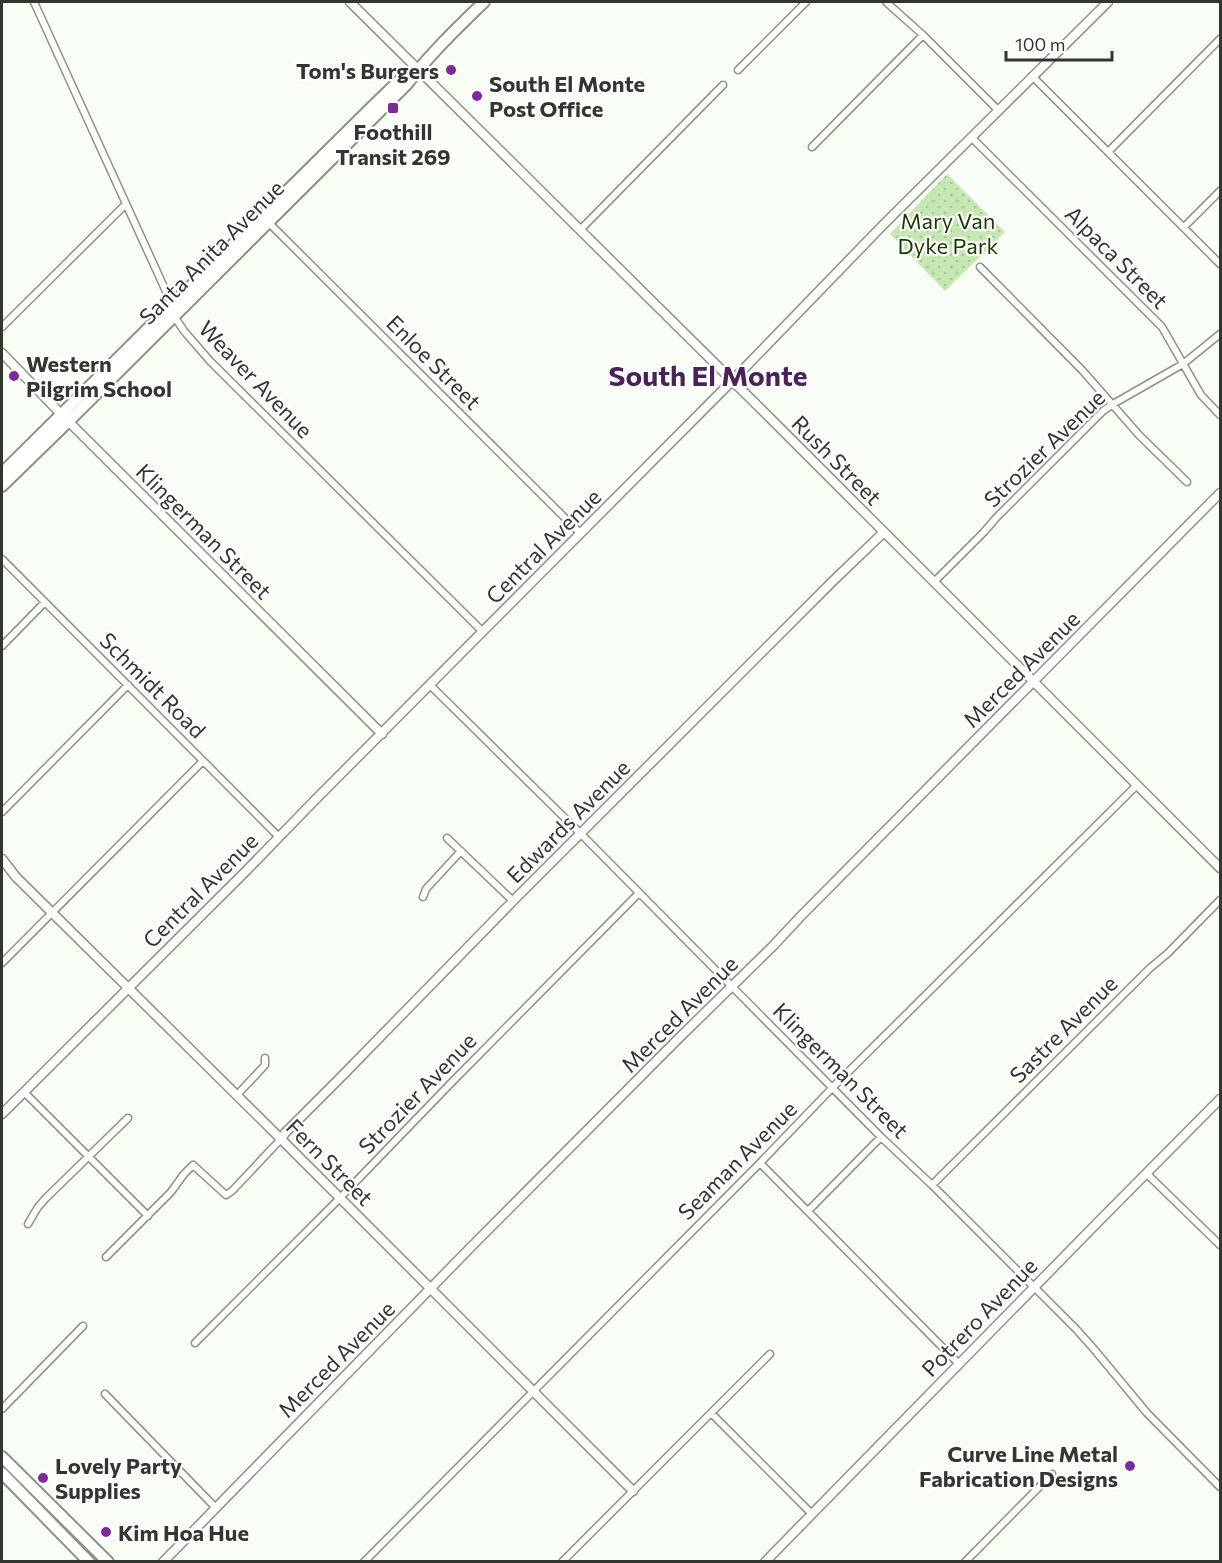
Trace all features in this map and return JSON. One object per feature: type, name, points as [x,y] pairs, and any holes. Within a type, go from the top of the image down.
[{"type":"main road","name":"Santa Anita Avenue","points":[[2,473],[64,418],[407,84],[418,69],[484,2]]},
{"type":"main road","name":"Santa Anita Avenue","points":[[2,486],[64,418]]},
{"type":"main road","points":[[2,1456],[108,1562]]},
{"type":"main road","points":[[2,1473],[89,1562]]},
{"type":"street","name":"Weaver Avenue","points":[[34,2],[173,311],[193,342],[210,362],[483,632]]},
{"type":"street","name":"Rush Street","points":[[350,2],[1221,868]]},
{"type":"street","points":[[738,70],[805,2]]},
{"type":"street","points":[[886,2],[923,35],[998,110]]},
{"type":"street","name":"Central Avenue","points":[[2,1114],[732,381],[1103,3]]},
{"type":"street","points":[[812,147],[923,35]]},
{"type":"street","points":[[1108,152],[1221,39]]},
{"type":"street","points":[[1032,76],[1221,264]]},
{"type":"street","points":[[580,230],[723,85]]},
{"type":"street","name":"Alpaca Street","points":[[971,137],[1162,327],[1201,395],[1221,415]]},
{"type":"street","points":[[1184,227],[1221,190]]},
{"type":"street","points":[[2,327],[126,204]]},
{"type":"street","name":"Enloe Street","points":[[266,219],[580,533]]},
{"type":"street","points":[[980,267],[1082,370],[1139,435],[1187,482]]},
{"type":"street","name":"Strozier Avenue","points":[[934,582],[1103,411],[1183,364],[1221,334]]},
{"type":"street","name":"Klingerman Street","points":[[2,353],[64,418],[382,734]]},
{"type":"street","name":"Merced Avenue","points":[[163,1562],[471,1247],[773,946],[1221,493]]},
{"type":"street","name":"Edwards Avenue","points":[[281,1139],[513,901],[884,532]]},
{"type":"street","name":"Schmidt Road","points":[[2,559],[279,837]]},
{"type":"street","points":[[2,646],[45,603]]},
{"type":"street","name":"Klingerman Street","points":[[430,685],[1034,1287],[1093,1348],[1147,1413],[1221,1488]]},
{"type":"street","points":[[2,812],[128,686]]},
{"type":"street","points":[[2,963],[203,761]]},
{"type":"street","name":"Seaman Avenue","points":[[364,1562],[833,1087],[1137,785]]},
{"type":"street","points":[[447,838],[513,901]]},
{"type":"street","points":[[423,897],[426,889],[461,851]]},
{"type":"street","name":"Fern Street","points":[[2,859],[16,877],[633,1491]]},
{"type":"street","name":"Strozier Avenue","points":[[195,1343],[639,893]]},
{"type":"street","name":"Sastre Avenue","points":[[932,1185],[1221,900]]},
{"type":"street","points":[[237,1095],[265,1065],[265,1058]]},
{"type":"street","points":[[24,1092],[148,1216]]},
{"type":"street","name":"Potrero Avenue","points":[[765,1562],[1146,1173],[1221,1100]]},
{"type":"street","points":[[28,1224],[38,1207],[128,1118]]},
{"type":"street","points":[[808,1211],[881,1137]]},
{"type":"street","points":[[106,1257],[171,1192],[193,1165],[226,1195],[281,1139]]},
{"type":"street","points":[[759,1163],[959,1364]]},
{"type":"street","points":[[1146,1173],[1221,1245]]},
{"type":"street","points":[[2,1409],[83,1326]]},
{"type":"street","points":[[562,1562],[770,1354]]},
{"type":"street","points":[[105,1394],[215,1507]]},
{"type":"street","points":[[711,1413],[812,1514]]},
{"type":"street","points":[[965,1562],[1052,1474]]},
{"type":"green space","name":"Mary Van Dyke Park","points":[[947,174],[1005,232],[945,291],[890,234]]},
{"type":"place","name":"Tom's Burgers","points":[[451,70]]},
{"type":"place","name":"South El Monte Post Office","points":[[477,96]]},
{"type":"place","name":"Foothill Transit 269","points":[[393,108]]},
{"type":"place","name":"Western Pilgrim School","points":[[14,376]]},
{"type":"place","name":"Curve Line Metal Fabrication Designs","points":[[1130,1466]]},
{"type":"place","name":"Lovely Party Supplies","points":[[43,1478]]},
{"type":"place","name":"Kim Hoa Hue","points":[[106,1532]]},
{"type":"district","name":"South El Monte","points":[[708,375]]}]
